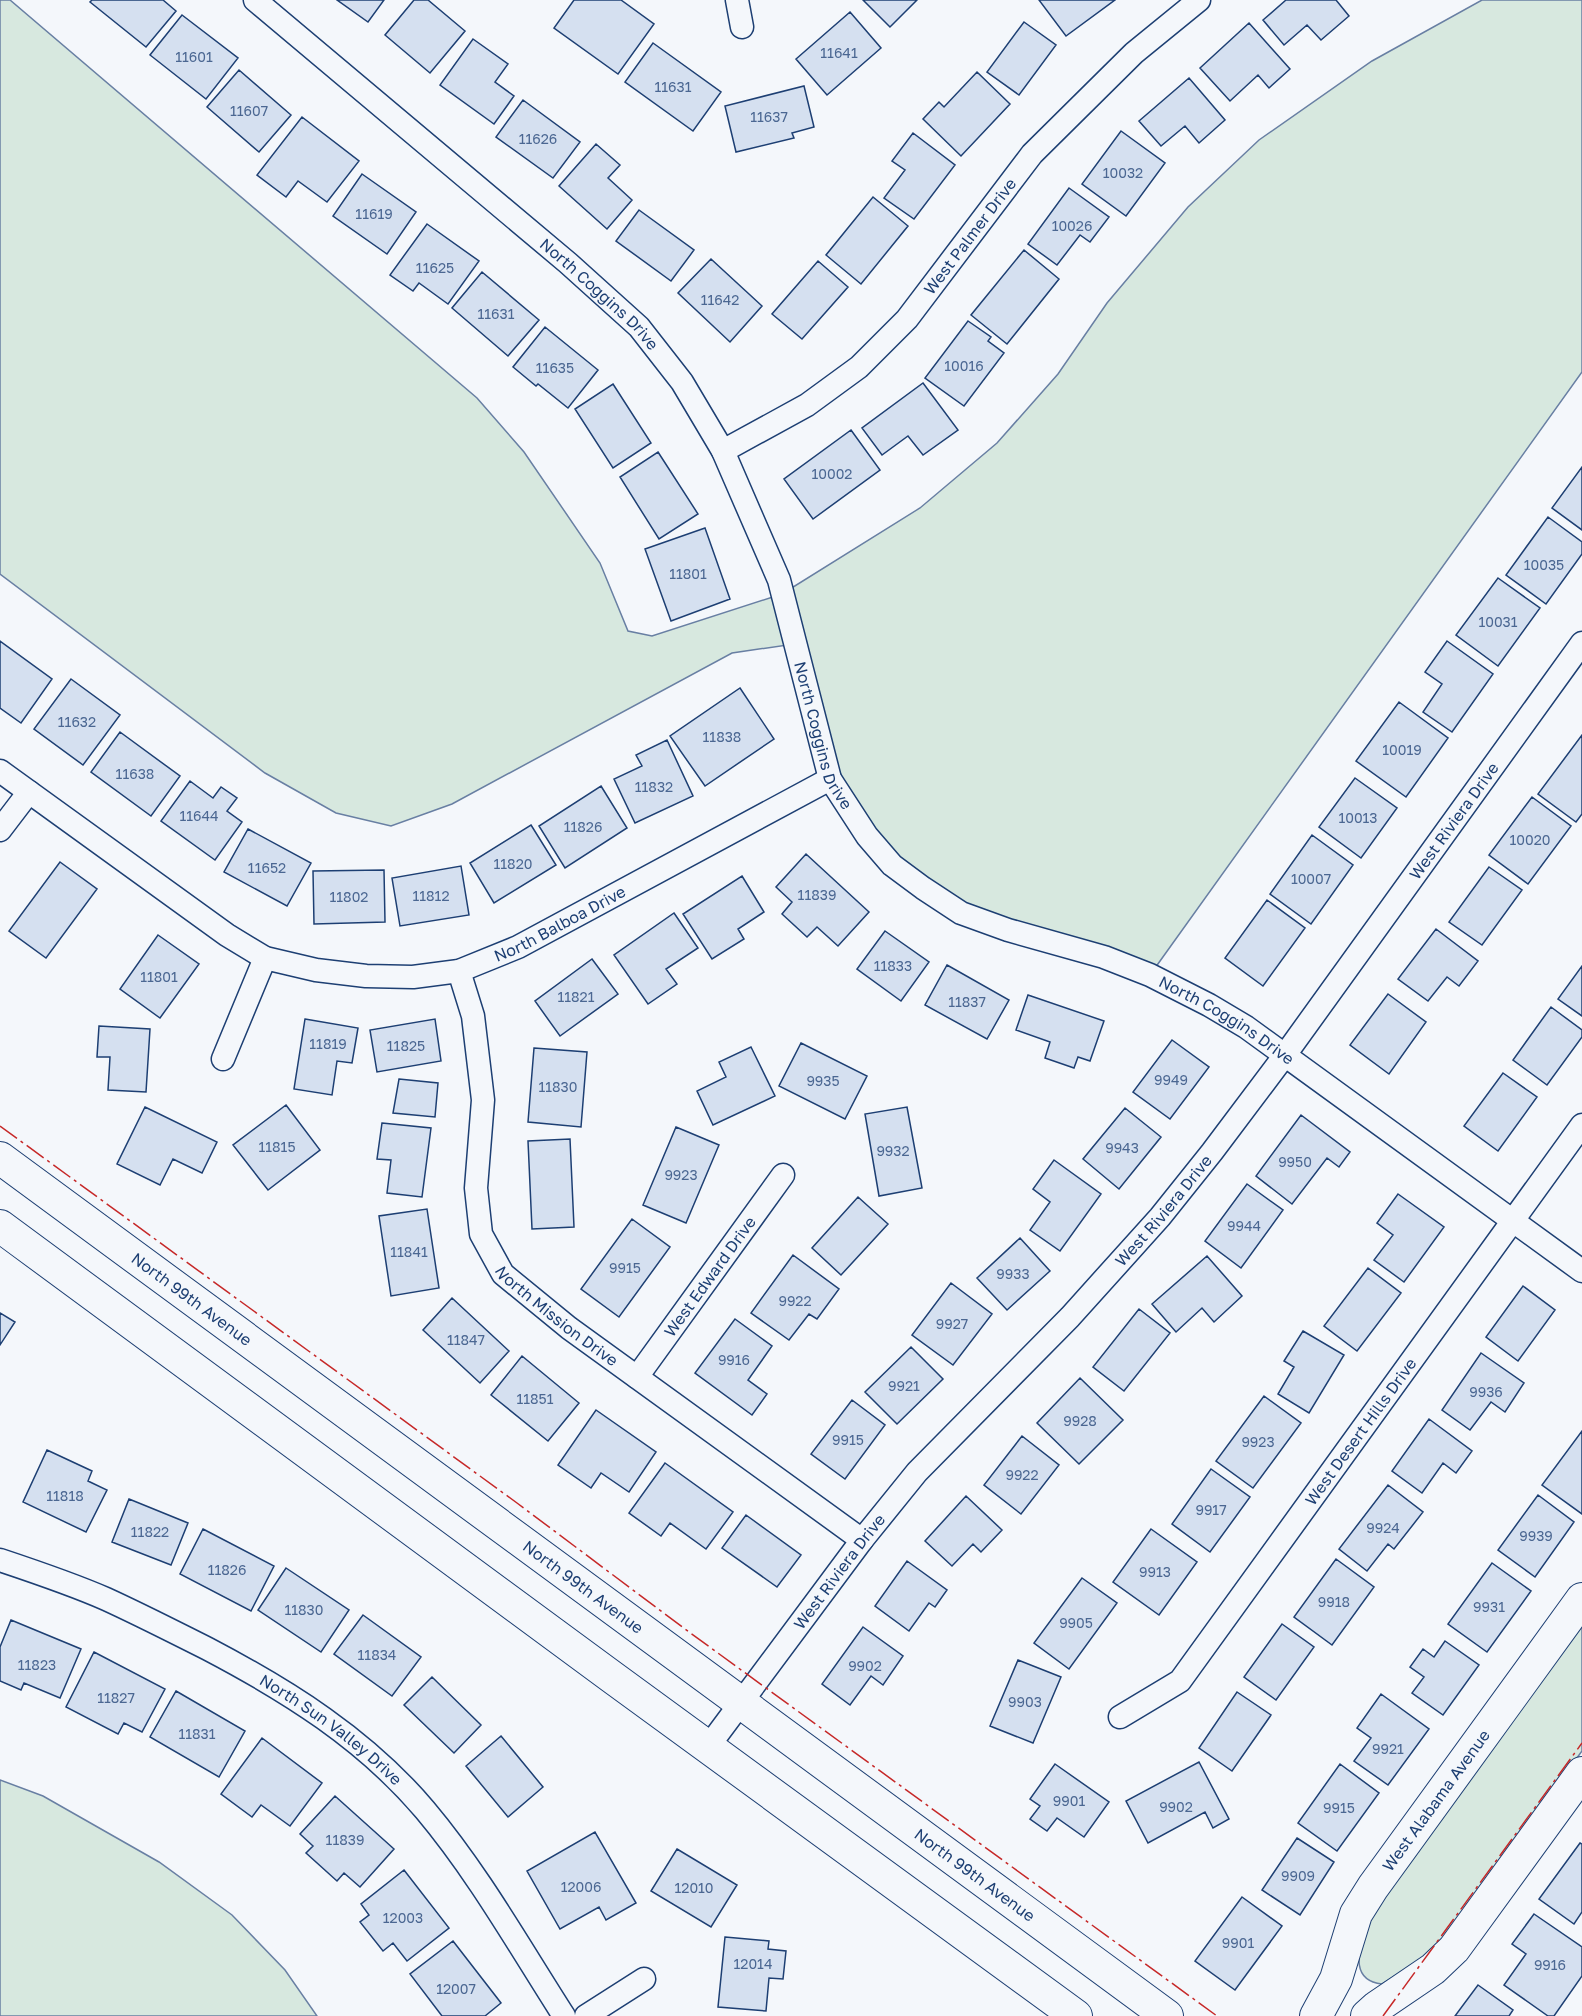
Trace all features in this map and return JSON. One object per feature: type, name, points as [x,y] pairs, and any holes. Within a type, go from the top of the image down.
[{"type":"main road","name":"North 99th Avenue","points":[[1,1161],[1167,2016]]},
{"type":"main road","points":[[0,1226],[1076,2016]]},
{"type":"main road","name":"West Alabama Avenue","points":[[1316,2016],[1336,1979],[1356,1914],[1373,1887],[1582,1599]]},
{"type":"main road","points":[[1367,2016],[1433,1969],[1454,1949],[1582,1773]]},
{"type":"street","name":"North Coggins Drive","points":[[255,0],[568,262],[639,327],[681,382],[723,451],[779,580],[830,779],[867,836],[892,865],[962,913],[1008,930],[1104,957],[1150,975],[1209,1005],[1285,1055],[1582,1271]]},
{"type":"street","points":[[737,0],[742,27]]},
{"type":"street","name":"West Palmer Drive","points":[[723,451],[807,405],[859,367],[907,319],[1032,154],[1134,53],[1199,0]]},
{"type":"street","name":"West Riviera Drive","points":[[708,1748],[862,1540],[917,1472],[1054,1334],[1160,1218],[1285,1055],[1582,643]]},
{"type":"street","name":"North Balboa Drive","points":[[0,771],[227,935],[265,958],[316,970],[366,976],[413,977],[459,971],[518,947],[830,779]]},
{"type":"street","points":[[0,830],[29,792]]},
{"type":"street","points":[[223,1059],[265,958]]},
{"type":"street","name":"North Mission Drive","points":[[459,971],[473,1016],[483,1100],[476,1188],[481,1234],[503,1274],[569,1328],[862,1540]]},
{"type":"street","name":"West Desert Hills Drive","points":[[1120,1717],[1180,1681],[1582,1125]]},
{"type":"street","name":"West Edward Drive","points":[[637,1377],[783,1175]]},
{"type":"street","name":"North Sun Valley Drive","points":[[0,1560],[105,1599],[180,1635],[253,1673],[305,1704],[357,1743],[423,1808],[463,1856],[564,2016]]},
{"type":"street","points":[[586,2016],[644,1979]]},
{"type":"shaded area","points":[[0,0],[10,0],[477,398],[524,452],[600,563],[628,631],[652,636],[782,594],[920,508],[997,443],[1058,374],[1107,303],[1188,207],[1259,140],[1372,61],[1482,0],[1582,0],[1582,372],[1150,975],[923,888],[830,779],[794,644],[732,653],[452,804],[391,826],[336,813],[265,773],[0,574]]},
{"type":"shaded area","points":[[1582,1618],[1582,1751],[1438,1949],[1382,1984],[1371,1981],[1364,1976],[1359,1961],[1366,1923]]},
{"type":"shaded area","points":[[0,1780],[43,1796],[159,1862],[232,1915],[285,1970],[317,2016],[0,2016]]},
{"type":"building","points":[[92,0],[163,0],[176,11],[146,47],[90,2]]},
{"type":"building","points":[[337,0],[384,0],[368,22]]},
{"type":"building","points":[[414,0],[428,0],[465,31],[430,73],[385,35]]},
{"type":"building","points":[[574,0],[621,0],[654,24],[618,74],[554,28]]},
{"type":"building","points":[[863,0],[917,0],[890,27]]},
{"type":"building","points":[[1039,0],[1115,0],[1066,36]]},
{"type":"building","points":[[1286,0],[1336,0],[1349,16],[1321,40],[1307,25],[1284,45],[1263,20]]},
{"type":"building","points":[[850,12],[881,48],[827,95],[796,59]]},
{"type":"building","points":[[182,15],[238,58],[206,99],[150,55]]},
{"type":"building","points":[[1024,22],[1056,45],[1019,95],[987,72]]},
{"type":"building","points":[[1249,23],[1290,69],[1269,88],[1258,75],[1230,101],[1200,68]]},
{"type":"building","points":[[473,39],[508,64],[495,82],[514,96],[494,124],[440,85]]},
{"type":"building","points":[[653,43],[721,92],[693,131],[625,82]]},
{"type":"building","points":[[239,70],[291,115],[259,152],[207,107]]},
{"type":"building","points":[[977,72],[1010,104],[961,156],[923,119],[939,102],[944,107]]},
{"type":"building","points":[[1189,78],[1225,120],[1199,143],[1185,126],[1161,146],[1139,121]]},
{"type":"building","points":[[804,86],[814,127],[792,133],[794,138],[736,152],[725,106]]},
{"type":"building","points":[[523,100],[580,142],[553,178],[496,137]]},
{"type":"building","points":[[302,117],[359,161],[327,202],[298,181],[286,197],[257,175]]},
{"type":"building","points":[[1121,131],[1165,163],[1126,216],[1082,184]]},
{"type":"building","points":[[913,133],[955,165],[914,219],[884,198],[905,170],[892,161]]},
{"type":"building","points":[[596,144],[620,165],[608,178],[632,200],[607,229],[559,186]]},
{"type":"building","points":[[362,174],[416,212],[387,254],[333,216]]},
{"type":"building","points":[[1069,188],[1109,217],[1090,242],[1080,235],[1057,265],[1028,244]]},
{"type":"building","points":[[873,197],[908,226],[861,284],[826,255]]},
{"type":"building","points":[[639,210],[694,250],[671,281],[616,241]]},
{"type":"building","points":[[427,224],[479,261],[448,304],[419,283],[413,291],[390,275]]},
{"type":"building","points":[[1024,250],[1059,279],[1007,344],[971,315]]},
{"type":"building","points":[[711,259],[762,306],[730,342],[678,293]]},
{"type":"building","points":[[818,261],[848,287],[802,339],[772,314]]},
{"type":"building","points":[[482,272],[539,320],[508,356],[452,308]]},
{"type":"building","points":[[968,321],[991,337],[988,341],[1004,353],[964,406],[925,378]]},
{"type":"building","points":[[545,327],[598,370],[568,408],[513,367]]},
{"type":"building","points":[[923,383],[958,430],[923,455],[908,436],[882,455],[862,428]]},
{"type":"building","points":[[613,384],[651,443],[613,468],[575,409]]},
{"type":"building","points":[[851,430],[880,470],[813,519],[784,479]]},
{"type":"building","points":[[658,452],[698,514],[659,539],[620,477]]},
{"type":"building","points":[[1582,467],[1582,530],[1552,508]]},
{"type":"building","points":[[1548,517],[1582,542],[1582,554],[1546,604],[1506,575]]},
{"type":"building","points":[[705,528],[730,599],[671,621],[645,549]]},
{"type":"building","points":[[1498,578],[1540,608],[1498,666],[1456,635]]},
{"type":"building","points":[[0,641],[52,679],[21,723],[0,708]]},
{"type":"building","points":[[1447,641],[1493,674],[1452,732],[1423,712],[1442,684],[1425,672]]},
{"type":"building","points":[[71,679],[120,715],[83,765],[34,729]]},
{"type":"building","points":[[740,688],[774,739],[705,786],[670,736]]},
{"type":"building","points":[[1399,702],[1448,738],[1406,797],[1356,761]]},
{"type":"building","points":[[120,732],[180,776],[151,816],[91,772]]},
{"type":"building","points":[[1582,735],[1582,814],[1576,822],[1538,794]]},
{"type":"building","points":[[667,740],[693,796],[635,823],[614,779],[642,766],[636,755]]},
{"type":"building","points":[[1355,778],[1397,808],[1361,858],[1319,827]]},
{"type":"building","points":[[190,781],[213,798],[221,787],[237,798],[227,811],[242,822],[215,860],[161,821]]},
{"type":"building","points":[[601,786],[627,828],[565,868],[539,826]]},
{"type":"building","points":[[1532,797],[1571,826],[1528,884],[1489,855]]},
{"type":"building","points":[[531,825],[556,865],[494,903],[470,863]]},
{"type":"building","points":[[248,829],[311,863],[287,906],[224,872]]},
{"type":"building","points":[[1312,835],[1353,865],[1311,924],[1270,894]]},
{"type":"building","points":[[806,854],[869,912],[838,946],[817,927],[807,937],[782,914],[792,902],[776,887]]},
{"type":"building","points":[[60,862],[97,889],[46,958],[9,931]]},
{"type":"building","points":[[461,866],[469,915],[400,926],[392,878]]},
{"type":"building","points":[[1489,867],[1522,890],[1482,945],[1449,922]]},
{"type":"building","points":[[384,870],[385,922],[314,924],[313,871]]},
{"type":"building","points":[[742,876],[764,912],[738,929],[744,939],[712,959],[683,914]]},
{"type":"building","points":[[1267,900],[1305,928],[1263,986],[1225,958]]},
{"type":"building","points":[[674,913],[698,948],[666,969],[677,984],[648,1004],[614,955]]},
{"type":"building","points":[[1436,929],[1478,961],[1459,986],[1447,977],[1428,1001],[1398,979]]},
{"type":"building","points":[[885,931],[929,962],[901,1001],[857,969]]},
{"type":"building","points":[[158,935],[199,964],[160,1018],[120,989]]},
{"type":"building","points":[[592,959],[618,994],[560,1036],[535,1001]]},
{"type":"building","points":[[947,965],[1009,1000],[987,1039],[925,1005]]},
{"type":"building","points":[[1582,966],[1582,1016],[1558,999]]},
{"type":"building","points":[[1388,994],[1426,1022],[1389,1074],[1350,1045]]},
{"type":"building","points":[[1028,995],[1104,1021],[1090,1061],[1078,1057],[1074,1068],[1045,1058],[1050,1042],[1016,1030]]},
{"type":"building","points":[[1551,1007],[1582,1030],[1582,1037],[1547,1085],[1513,1060]]},
{"type":"building","points":[[305,1019],[358,1028],[352,1063],[337,1061],[332,1095],[294,1089]]},
{"type":"building","points":[[435,1019],[441,1061],[377,1072],[370,1030]]},
{"type":"building","points":[[99,1026],[150,1029],[146,1092],[108,1090],[110,1057],[97,1057]]},
{"type":"building","points":[[1172,1040],[1209,1067],[1170,1119],[1133,1092]]},
{"type":"building","points":[[801,1043],[867,1076],[845,1119],[779,1086]]},
{"type":"building","points":[[751,1047],[775,1096],[713,1125],[697,1091],[726,1077],[719,1062]]},
{"type":"building","points":[[534,1048],[587,1052],[581,1127],[528,1122]]},
{"type":"building","points":[[1503,1073],[1537,1097],[1498,1151],[1464,1126]]},
{"type":"building","points":[[399,1079],[438,1083],[435,1117],[393,1113]]},
{"type":"building","points":[[286,1105],[320,1150],[268,1190],[233,1145]]},
{"type":"building","points":[[145,1107],[217,1142],[202,1173],[173,1159],[160,1185],[117,1164]]},
{"type":"building","points":[[907,1107],[922,1188],[879,1196],[865,1114]]},
{"type":"building","points":[[1125,1108],[1161,1137],[1119,1189],[1083,1159]]},
{"type":"building","points":[[1301,1115],[1350,1152],[1339,1167],[1327,1158],[1292,1204],[1256,1176]]},
{"type":"building","points":[[382,1123],[431,1128],[422,1197],[387,1193],[391,1160],[377,1159]]},
{"type":"building","points":[[676,1127],[719,1145],[686,1223],[643,1205]]},
{"type":"building","points":[[570,1139],[574,1227],[532,1229],[528,1141]]},
{"type":"building","points":[[1054,1160],[1101,1194],[1060,1251],[1030,1230],[1050,1202],[1033,1189]]},
{"type":"building","points":[[1247,1184],[1283,1210],[1241,1268],[1205,1241]]},
{"type":"building","points":[[1398,1194],[1444,1227],[1404,1282],[1374,1260],[1393,1235],[1377,1223]]},
{"type":"building","points":[[858,1197],[888,1224],[841,1275],[812,1248]]},
{"type":"building","points":[[427,1209],[439,1288],[391,1296],[379,1216]]},
{"type":"building","points":[[632,1219],[670,1247],[619,1317],[581,1289]]},
{"type":"building","points":[[1020,1238],[1050,1271],[1007,1310],[977,1278]]},
{"type":"building","points":[[793,1255],[839,1289],[817,1319],[809,1314],[789,1340],[751,1313]]},
{"type":"building","points":[[1207,1256],[1242,1296],[1214,1322],[1202,1308],[1176,1332],[1152,1304]]},
{"type":"building","points":[[1368,1268],[1401,1293],[1357,1351],[1324,1326]]},
{"type":"building","points":[[951,1283],[992,1314],[953,1365],[912,1335]]},
{"type":"building","points":[[1523,1286],[1555,1310],[1518,1361],[1486,1337]]},
{"type":"building","points":[[452,1298],[509,1351],[480,1383],[423,1330]]},
{"type":"building","points":[[1139,1309],[1170,1333],[1124,1391],[1093,1367]]},
{"type":"building","points":[[0,1313],[15,1322],[0,1345]]},
{"type":"building","points":[[735,1319],[772,1346],[748,1380],[767,1394],[752,1415],[695,1373]]},
{"type":"building","points":[[1303,1331],[1344,1355],[1309,1413],[1278,1394],[1294,1367],[1284,1361]]},
{"type":"building","points":[[911,1347],[943,1379],[897,1424],[865,1392]]},
{"type":"building","points":[[1481,1353],[1524,1383],[1505,1412],[1491,1402],[1470,1430],[1442,1410]]},
{"type":"building","points":[[522,1356],[579,1403],[548,1441],[491,1395]]},
{"type":"building","points":[[1080,1378],[1123,1420],[1079,1464],[1037,1423]]},
{"type":"building","points":[[1264,1396],[1301,1423],[1253,1488],[1216,1461]]},
{"type":"building","points":[[852,1400],[885,1425],[845,1479],[811,1454]]},
{"type":"building","points":[[596,1410],[656,1452],[629,1492],[601,1473],[591,1488],[558,1465]]},
{"type":"building","points":[[1429,1419],[1472,1451],[1456,1473],[1443,1463],[1422,1493],[1392,1471]]},
{"type":"building","points":[[1582,1431],[1582,1514],[1542,1485]]},
{"type":"building","points":[[1022,1436],[1059,1465],[1021,1514],[984,1485]]},
{"type":"building","points":[[47,1450],[92,1471],[88,1481],[107,1490],[86,1532],[23,1502]]},
{"type":"building","points":[[665,1463],[733,1512],[706,1549],[670,1523],[661,1536],[629,1513]]},
{"type":"building","points":[[1211,1469],[1250,1497],[1210,1552],[1172,1524]]},
{"type":"building","points":[[1388,1485],[1423,1512],[1394,1549],[1388,1544],[1367,1571],[1339,1549]]},
{"type":"building","points":[[1538,1495],[1574,1522],[1535,1577],[1498,1550]]},
{"type":"building","points":[[966,1496],[1002,1530],[981,1552],[973,1544],[952,1566],[925,1541]]},
{"type":"building","points":[[129,1499],[188,1523],[171,1565],[112,1542]]},
{"type":"building","points":[[746,1515],[801,1555],[777,1587],[722,1548]]},
{"type":"building","points":[[203,1529],[274,1566],[251,1611],[180,1574]]},
{"type":"building","points":[[1151,1529],[1197,1562],[1159,1615],[1113,1582]]},
{"type":"building","points":[[1336,1559],[1374,1587],[1332,1645],[1294,1617]]},
{"type":"building","points":[[907,1561],[947,1590],[935,1607],[929,1603],[909,1631],[875,1606]]},
{"type":"building","points":[[1492,1563],[1531,1591],[1487,1652],[1448,1624]]},
{"type":"building","points":[[286,1568],[349,1610],[321,1652],[258,1610]]},
{"type":"building","points":[[1082,1578],[1117,1603],[1069,1669],[1034,1643]]},
{"type":"building","points":[[363,1615],[421,1657],[392,1696],[334,1654]]},
{"type":"building","points":[[11,1620],[81,1649],[60,1698],[24,1683],[21,1690],[0,1681],[0,1647]]},
{"type":"building","points":[[1282,1624],[1314,1647],[1276,1700],[1244,1677]]},
{"type":"building","points":[[863,1627],[903,1656],[883,1685],[871,1676],[850,1705],[822,1684]]},
{"type":"building","points":[[1445,1641],[1479,1665],[1443,1715],[1412,1693],[1424,1677],[1410,1667],[1423,1649],[1434,1657]]},
{"type":"building","points":[[94,1652],[165,1689],[142,1732],[124,1723],[118,1734],[66,1707]]},
{"type":"building","points":[[1018,1660],[1061,1677],[1033,1743],[990,1726]]},
{"type":"building","points":[[432,1677],[481,1725],[454,1753],[404,1705]]},
{"type":"building","points":[[176,1691],[245,1731],[219,1777],[150,1737]]},
{"type":"building","points":[[1237,1692],[1271,1715],[1232,1771],[1199,1748]]},
{"type":"building","points":[[1381,1694],[1429,1729],[1388,1785],[1354,1761],[1371,1738],[1357,1728]]},
{"type":"building","points":[[501,1736],[543,1787],[508,1817],[466,1766]]},
{"type":"building","points":[[262,1738],[322,1783],[290,1826],[261,1805],[252,1817],[221,1794]]},
{"type":"building","points":[[1199,1762],[1229,1819],[1213,1828],[1205,1812],[1148,1843],[1126,1801]]},
{"type":"building","points":[[1055,1764],[1109,1802],[1084,1837],[1057,1818],[1047,1831],[1030,1819],[1040,1806],[1030,1799]]},
{"type":"building","points":[[1340,1764],[1379,1793],[1337,1851],[1298,1823]]},
{"type":"building","points":[[335,1796],[394,1849],[360,1887],[344,1873],[337,1881],[306,1853],[313,1846],[300,1834]]},
{"type":"building","points":[[595,1832],[636,1903],[606,1920],[599,1907],[560,1929],[527,1871]]},
{"type":"building","points":[[1297,1838],[1334,1862],[1300,1915],[1262,1890]]},
{"type":"building","points":[[1580,1843],[1582,1844],[1582,1912],[1574,1924],[1539,1899]]},
{"type":"building","points":[[677,1849],[737,1885],[711,1927],[651,1891]]},
{"type":"building","points":[[404,1870],[449,1928],[407,1961],[393,1943],[383,1951],[360,1922],[369,1915],[361,1904]]},
{"type":"building","points":[[1242,1897],[1282,1926],[1235,1990],[1195,1961]]},
{"type":"building","points":[[1534,1914],[1582,1947],[1582,1976],[1554,2016],[1548,2016],[1504,1985],[1526,1954],[1512,1944]]},
{"type":"building","points":[[725,1937],[769,1941],[768,1949],[786,1951],[783,1979],[769,1978],[766,2011],[718,2007]]},
{"type":"building","points":[[453,1941],[501,2003],[485,2016],[442,2016],[410,1974]]},
{"type":"building","points":[[1478,1985],[1513,2010],[1509,2016],[1455,2016]]},
{"type":"power","points":[[0,1126],[1217,2016]]},
{"type":"power","points":[[1383,2016],[1582,1743]]}]
